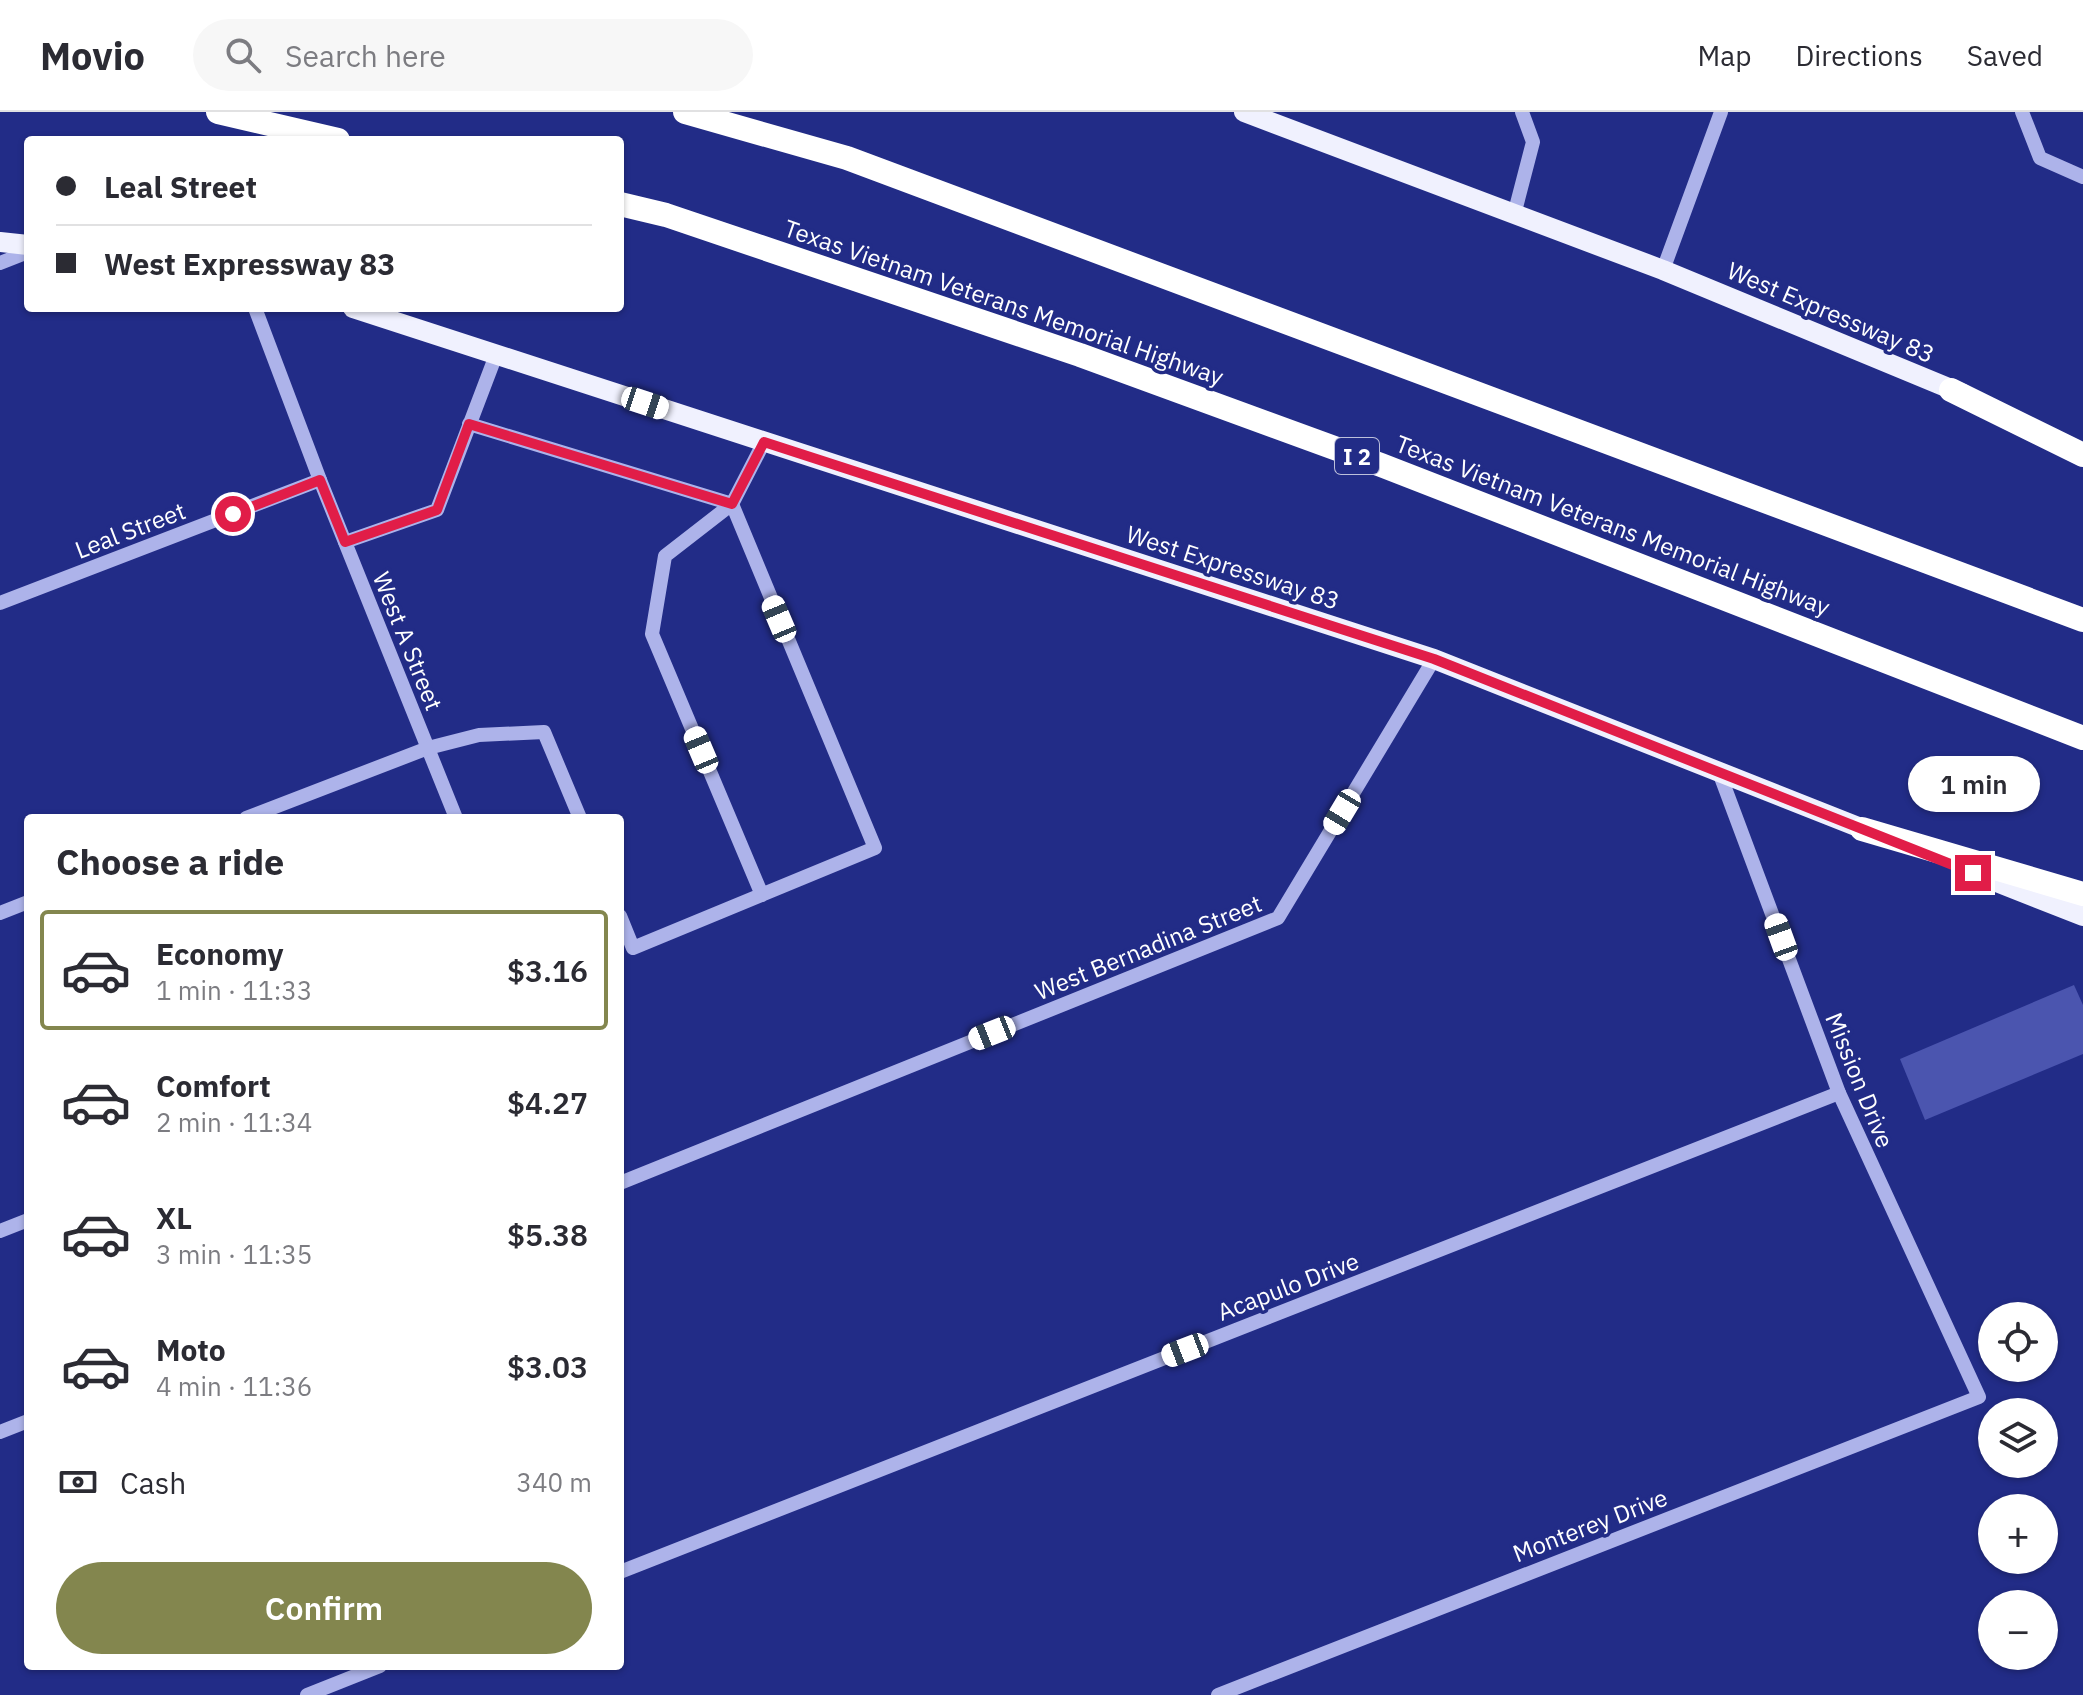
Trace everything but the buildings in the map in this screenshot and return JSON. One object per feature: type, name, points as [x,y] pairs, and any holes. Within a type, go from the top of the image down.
[{"type":"highway","points":[[218,112],[321,136]]},
{"type":"highway","points":[[685,112],[847,158],[2083,620]]},
{"type":"highway","name":"Texas Vietnam Veterans Memorial Highway","points":[[624,205],[666,215],[1080,355],[1381,465],[2083,738]]},
{"type":"highway","points":[[1951,390],[2083,455]]},
{"type":"highway","points":[[1862,829],[2083,894]]},
{"type":"main road","name":"West Expressway 83","points":[[1248,113],[1663,270],[2083,442]]},
{"type":"main road","points":[[0,242],[24,245]]},
{"type":"main road","name":"West Expressway 83","points":[[365,312],[1434,659],[2083,916]]},
{"type":"street","points":[[1514,215],[1533,142],[1522,112]]},
{"type":"street","points":[[1663,270],[1721,112]]},
{"type":"street","points":[[2022,112],[2040,158],[2083,177]]},
{"type":"street","points":[[0,263],[24,254]]},
{"type":"street","name":"West A Street","points":[[257,312],[320,480],[454,814]]},
{"type":"street","points":[[345,542],[437,510],[496,355]]},
{"type":"street","points":[[469,424],[732,504]]},
{"type":"street","points":[[762,895],[652,634],[665,556],[732,504],[764,442]]},
{"type":"street","name":"Leal Street","points":[[0,603],[320,480]]},
{"type":"street","points":[[624,926],[633,948],[875,848],[732,504]]},
{"type":"street","name":"West Bernadina Street","points":[[624,1181],[1278,918],[1434,659]]},
{"type":"street","points":[[256,814],[428,748],[479,735],[544,732],[578,814]]},
{"type":"street","name":"Mission Drive","points":[[1719,772],[1839,1093],[1979,1397]]},
{"type":"street","points":[[0,913],[24,904]]},
{"type":"street","name":"Acapulo Drive","points":[[624,1570],[1839,1093]]},
{"type":"street","points":[[0,1231],[24,1222]]},
{"type":"street","name":"Monterey Drive","points":[[1218,1695],[1979,1397]]},
{"type":"street","points":[[0,1432],[24,1423]]},
{"type":"street","points":[[307,1695],[370,1670]]},
{"type":"route","points":[[233,514],[320,480],[345,542],[437,510],[469,424],[732,504],[764,442],[1434,659],[1973,873]]}]
